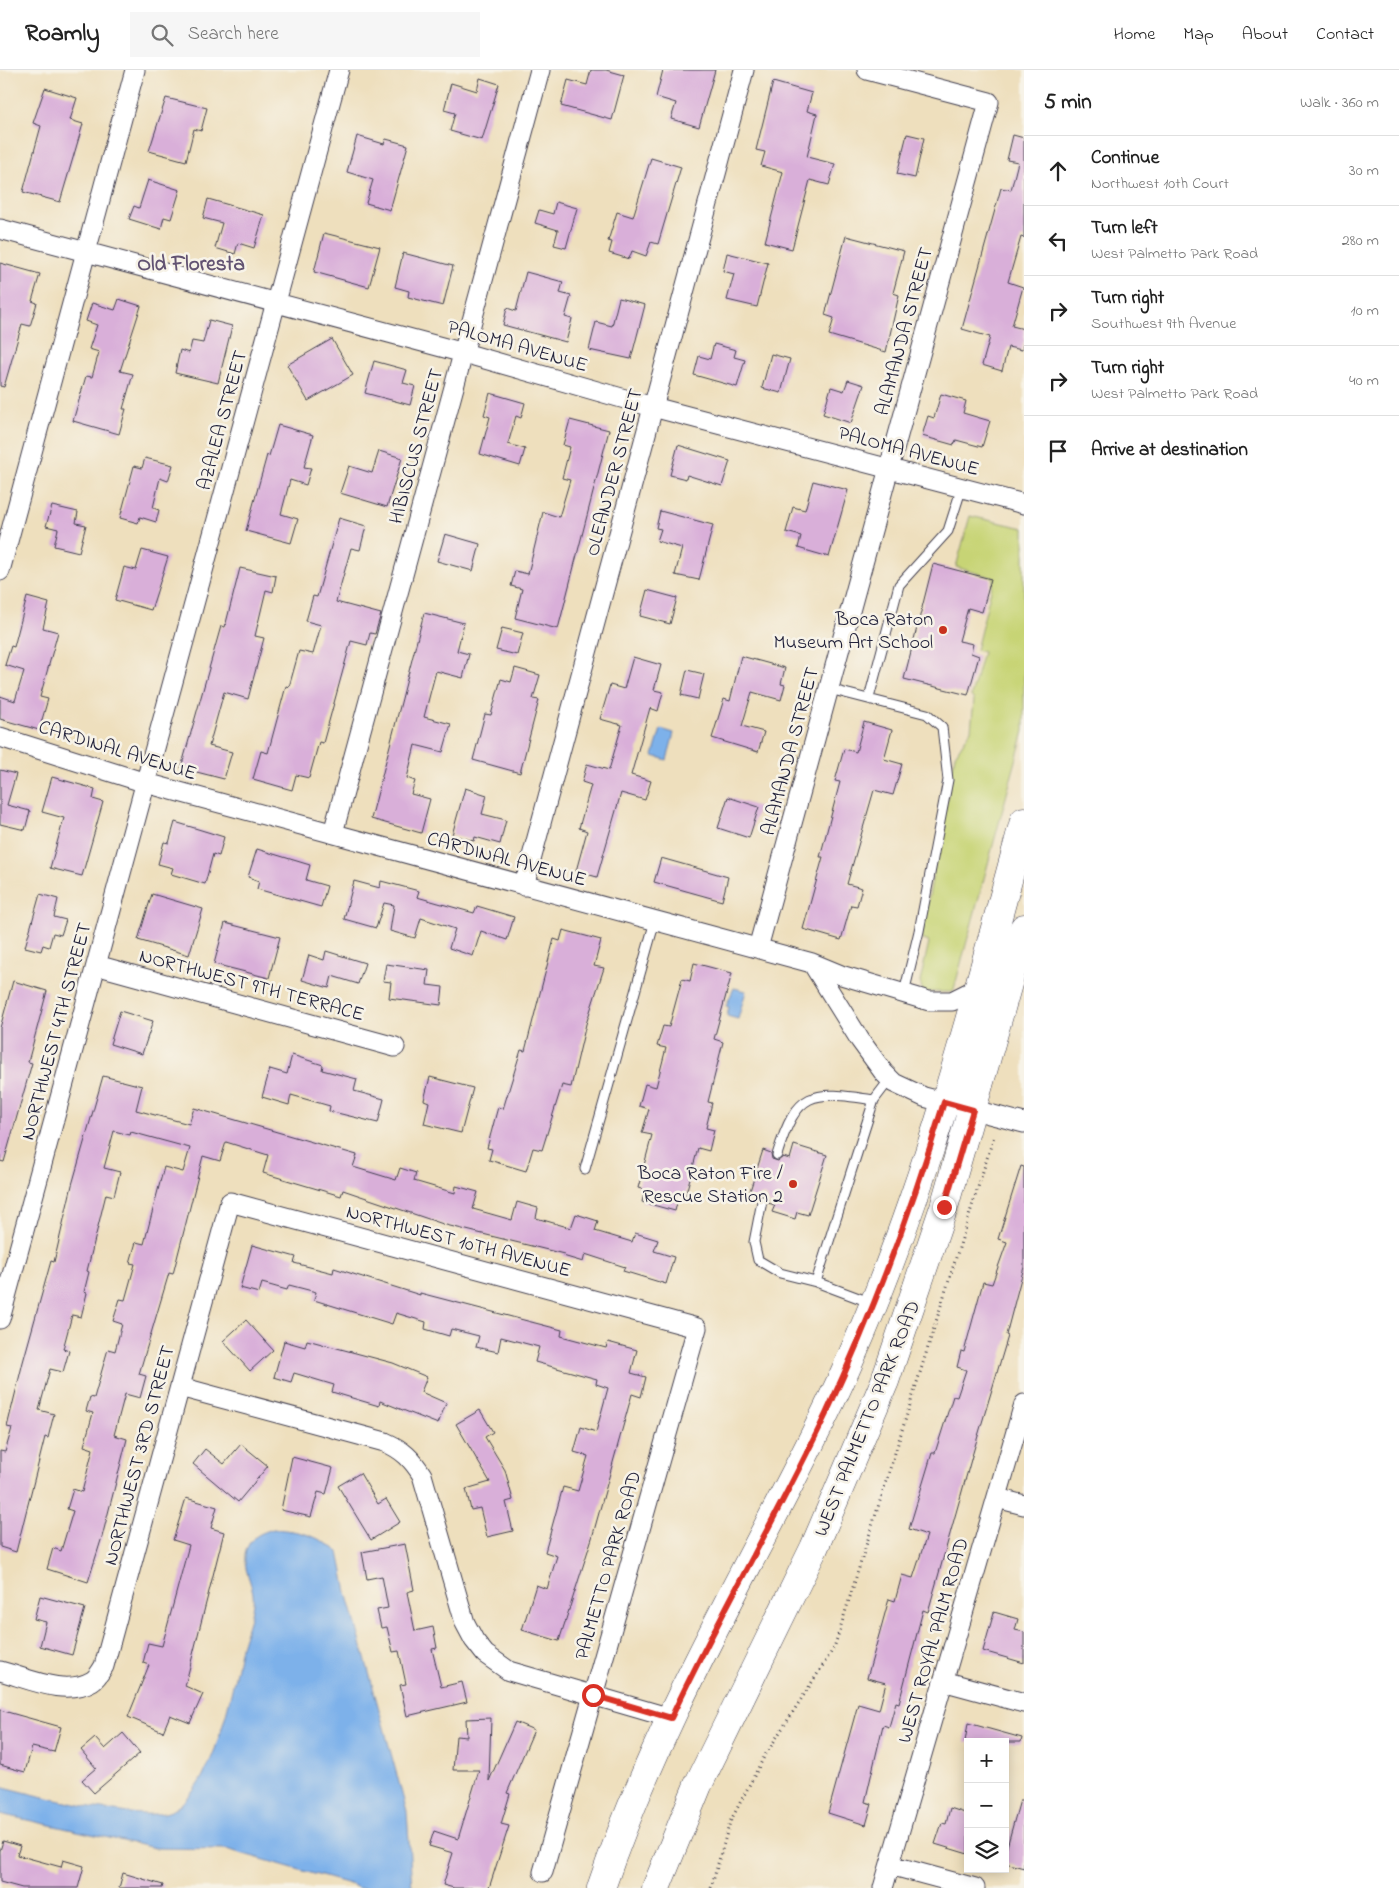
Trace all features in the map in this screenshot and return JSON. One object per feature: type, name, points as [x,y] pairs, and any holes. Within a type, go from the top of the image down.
[{"type":"main road","name":"WEST PALMETTO PARK ROAD","points":[[600,1888],[629,1813],[671,1718],[825,1416],[874,1304],[915,1196],[978,988],[1011,916],[1024,821]]},
{"type":"main road","name":"WEST PALMETTO PARK ROAD","points":[[656,1888],[698,1785],[814,1548],[885,1381],[924,1269],[973,1110],[1024,928]]},
{"type":"street","points":[[0,571],[135,70]]},
{"type":"street","name":"AZALEA STREET","points":[[146,783],[339,70]]},
{"type":"street","name":"HIBISCUS STREET","points":[[333,833],[540,70]]},
{"type":"street","name":"OLEANDER STREET","points":[[524,886],[744,70]]},
{"type":"street","name":"ALAMANDA STREET","points":[[758,948],[989,102],[867,70]]},
{"type":"street","name":"PALOMA AVENUE","points":[[0,229],[464,353],[653,408],[890,467],[1024,504]]},
{"type":"street","name":"CARDINAL AVENUE","points":[[0,737],[146,783],[758,948],[812,963],[841,975],[904,993],[940,1002],[952,1001],[978,988]]},
{"type":"street","name":"NORTHWEST 4TH STREET","points":[[0,1319],[146,783]]},
{"type":"street","points":[[812,963],[860,1040],[890,1079],[911,1092],[1024,1123]]},
{"type":"street","name":"NORTHWEST 9TH TERRACE","points":[[96,965],[396,1046]]},
{"type":"street","name":"NORTHWEST 10TH AVENUE","points":[[225,1222],[230,1202],[697,1328]]},
{"type":"street","name":"NORTHWEST 3RD STREET","points":[[0,1671],[60,1687],[78,1687],[94,1680],[104,1666],[225,1222]]},
{"type":"street","name":"PALMETTO PARK ROAD","points":[[543,1872],[697,1328]]},
{"type":"street","points":[[180,1387],[385,1442],[399,1448],[413,1460],[422,1475],[466,1623],[474,1640],[496,1664],[509,1671],[671,1718]]},
{"type":"street","name":"WEST ROYAL PALM ROAD","points":[[883,1888],[1024,1404]]},
{"type":"street","points":[[997,1498],[1024,1505]]},
{"type":"street","points":[[943,1681],[1024,1703]]},
{"type":"street","points":[[890,1866],[975,1888]]},
{"type":"lane","points":[[869,698],[899,585],[948,532],[962,486]]},
{"type":"lane","points":[[829,689],[927,714],[942,727],[948,780],[919,931],[904,993]]},
{"type":"lane","points":[[585,1170],[655,920]]},
{"type":"lane","points":[[816,1282],[874,1100],[890,1079]]},
{"type":"lane","points":[[777,1155],[785,1129],[798,1105],[819,1095],[841,1095],[874,1100]]},
{"type":"lane","points":[[762,1202],[754,1242],[758,1260],[780,1272],[816,1282],[874,1304]]},
{"type":"path","points":[[710,1888],[730,1822],[764,1757],[834,1648],[994,1136]]},
{"type":"green space","points":[[970,516],[1024,528],[1024,731],[954,989],[952,992],[923,992],[920,982],[929,942],[921,939],[955,755],[971,730],[974,700],[971,696],[983,652],[976,650],[994,578],[956,567]]},
{"type":"water","points":[[661,729],[674,733],[667,760],[653,756]]},
{"type":"water","points":[[734,988],[746,991],[738,1019],[727,1016],[729,1007],[726,1006]]},
{"type":"water","points":[[273,1529],[308,1535],[339,1552],[347,1592],[407,1812],[412,1888],[358,1888],[226,1849],[155,1848],[0,1814],[0,1786],[87,1806],[138,1814],[157,1814],[171,1811],[187,1799],[200,1782],[219,1737],[251,1614],[253,1596],[245,1562],[247,1548],[254,1538]]},
{"type":"building","points":[[591,70],[606,70],[624,75],[612,120],[561,106],[568,80],[587,85]]},
{"type":"building","points":[[663,70],[715,70],[699,127],[671,119],[676,103],[656,97]]},
{"type":"building","points":[[480,78],[499,84],[482,140],[450,131],[455,113],[444,110],[451,83],[477,91]]},
{"type":"building","points":[[773,82],[812,93],[807,111],[817,114],[807,157],[835,164],[829,185],[810,180],[792,249],[765,242],[783,172],[761,166],[765,152],[756,150]]},
{"type":"building","points":[[45,88],[77,98],[70,120],[83,124],[60,202],[23,192],[41,126],[33,123]]},
{"type":"building","points":[[166,98],[207,108],[201,131],[194,129],[186,161],[149,151]]},
{"type":"building","points":[[907,134],[924,138],[915,178],[897,174]]},
{"type":"building","points":[[1013,135],[1024,138],[1024,238],[1021,237],[1008,282],[1023,287],[1012,326],[1024,329],[1024,341],[1022,350],[1008,347],[1002,371],[982,365],[990,337],[962,329],[1001,188],[1011,190],[1018,162],[1007,160]]},
{"type":"building","points":[[357,136],[384,144],[386,139],[408,145],[390,210],[366,203],[373,180],[347,172]]},
{"type":"building","points":[[651,158],[681,167],[658,244],[651,242],[646,256],[632,251],[629,259],[609,253],[612,242],[608,241],[617,212],[633,217]]},
{"type":"building","points":[[148,180],[180,190],[171,219],[164,217],[161,229],[129,219],[134,206],[139,208]]},
{"type":"building","points":[[208,199],[264,215],[254,248],[238,243],[235,254],[215,248],[222,223],[203,218]]},
{"type":"building","points":[[556,202],[577,208],[566,248],[554,245],[558,230],[535,223],[539,210],[553,214]]},
{"type":"building","points":[[324,233],[380,247],[369,287],[314,272]]},
{"type":"building","points":[[846,236],[904,251],[893,293],[899,295],[886,352],[829,335],[834,318],[825,315]]},
{"type":"building","points":[[403,253],[453,266],[443,306],[408,297],[409,291],[395,287]]},
{"type":"building","points":[[727,253],[768,263],[757,307],[727,300],[734,274],[723,271]]},
{"type":"building","points":[[0,263],[40,274],[32,301],[37,303],[30,326],[22,324],[4,387],[0,386]]},
{"type":"building","points":[[526,272],[563,282],[560,293],[571,296],[565,317],[572,319],[566,342],[503,325],[507,308],[516,311]]},
{"type":"building","points":[[619,298],[645,305],[631,359],[589,350],[596,322],[612,326]]},
{"type":"building","points":[[119,299],[141,306],[120,371],[133,374],[123,409],[126,409],[119,434],[73,421],[86,376],[92,377],[99,352],[89,349],[97,325],[86,321],[92,303],[115,310]]},
{"type":"building","points":[[209,320],[232,326],[218,383],[175,373],[180,350],[189,353],[192,341],[203,343]]},
{"type":"building","points":[[332,339],[353,375],[308,401],[287,365]]},
{"type":"building","points":[[714,344],[736,350],[734,357],[745,360],[737,387],[694,375],[699,356],[710,359]]},
{"type":"building","points":[[771,354],[790,359],[781,393],[762,388]]},
{"type":"building","points":[[374,361],[407,370],[403,383],[415,386],[410,405],[365,393]]},
{"type":"building","points":[[848,380],[864,385],[851,423],[823,414],[831,387],[844,391]]},
{"type":"building","points":[[490,393],[525,403],[521,418],[516,416],[508,444],[525,449],[520,466],[480,454],[490,417],[484,415]]},
{"type":"building","points":[[941,394],[966,401],[963,413],[990,421],[982,447],[956,440],[954,445],[922,436],[928,416],[934,418]]},
{"type":"building","points":[[570,420],[609,430],[558,629],[515,618],[522,589],[511,586],[515,571],[528,574],[543,512],[559,517],[570,480],[562,478],[570,447],[563,445]]},
{"type":"building","points":[[278,425],[313,435],[304,467],[311,468],[306,485],[290,480],[281,514],[298,519],[291,543],[246,531],[267,455],[269,456]]},
{"type":"building","points":[[678,445],[730,461],[722,486],[687,475],[686,479],[670,475]]},
{"type":"building","points":[[379,451],[402,458],[387,507],[340,493],[349,466],[372,473]]},
{"type":"building","points":[[145,458],[173,465],[168,481],[160,478],[153,508],[159,510],[156,522],[140,517],[138,523],[120,518],[134,466],[142,468]]},
{"type":"building","points":[[813,481],[848,490],[829,557],[798,548],[801,536],[786,532],[793,507],[805,510]]},
{"type":"building","points":[[52,506],[78,512],[76,523],[86,525],[79,552],[54,546],[58,529],[46,526]]},
{"type":"building","points":[[660,511],[713,525],[699,580],[675,575],[682,548],[657,541],[661,529],[656,528]]},
{"type":"building","points":[[339,518],[366,526],[360,550],[351,548],[336,602],[381,614],[375,634],[370,633],[367,645],[351,641],[323,743],[319,742],[309,778],[296,775],[292,790],[253,779],[261,751],[268,753],[286,686],[289,687],[299,651],[313,654],[321,625],[306,621],[313,596],[317,597]]},
{"type":"building","points":[[445,534],[480,544],[473,571],[437,561]]},
{"type":"building","points":[[142,550],[168,557],[151,610],[115,600],[124,567],[136,570]]},
{"type":"building","name":"Boca Raton Museum Art School","points":[[933,564],[991,579],[982,612],[968,608],[959,641],[973,644],[971,653],[979,656],[968,695],[904,679]]},
{"type":"building","points":[[240,568],[276,576],[273,592],[266,590],[255,636],[264,638],[248,699],[224,692],[209,746],[232,752],[224,779],[181,768],[221,626],[225,627]]},
{"type":"building","points":[[647,590],[677,598],[670,624],[640,616]]},
{"type":"building","points":[[27,597],[49,603],[43,628],[58,632],[40,697],[48,699],[39,730],[0,719],[0,696],[15,701],[24,671],[5,665],[11,646],[14,647]]},
{"type":"building","points":[[424,613],[464,623],[457,651],[469,654],[463,678],[436,671],[424,717],[451,724],[443,752],[415,745],[407,778],[415,781],[411,794],[430,799],[421,833],[371,819]]},
{"type":"building","points":[[502,628],[523,633],[517,655],[496,650]]},
{"type":"building","points":[[741,656],[785,668],[781,684],[785,685],[781,700],[752,692],[742,726],[764,732],[758,752],[712,738],[724,699],[730,701]]},
{"type":"building","points":[[633,657],[661,665],[654,690],[663,692],[658,711],[650,708],[631,775],[651,781],[645,800],[621,793],[597,877],[576,871],[587,831],[579,828],[591,785],[582,782],[587,764],[609,770],[622,725],[600,719],[610,685],[624,689]]},
{"type":"building","points":[[515,668],[540,675],[533,699],[539,700],[520,773],[473,760],[485,714],[491,715],[501,679],[511,682]]},
{"type":"building","points":[[687,670],[704,674],[698,699],[681,695]]},
{"type":"building","points":[[864,722],[892,730],[884,759],[902,764],[893,795],[874,790],[847,884],[862,888],[857,906],[851,905],[841,940],[803,929],[823,857],[820,857],[840,782],[835,781],[844,749],[856,752]]},
{"type":"building","points":[[0,770],[16,774],[7,805],[30,811],[25,830],[0,824]]},
{"type":"building","points":[[52,777],[95,789],[93,799],[103,802],[82,876],[50,868],[64,818],[42,812]]},
{"type":"building","points":[[465,788],[487,795],[482,814],[506,820],[500,844],[475,837],[474,841],[452,835]]},
{"type":"building","points":[[728,797],[759,807],[749,838],[718,828]]},
{"type":"building","points":[[175,822],[224,837],[219,856],[213,854],[205,884],[171,874],[173,868],[158,864],[164,842],[169,843]]},
{"type":"building","points":[[257,849],[310,865],[306,880],[327,886],[321,907],[257,889],[259,881],[248,877]]},
{"type":"building","points":[[661,858],[728,877],[722,901],[654,882]]},
{"type":"building","points":[[354,881],[380,888],[381,881],[419,891],[417,897],[474,913],[477,906],[514,917],[507,940],[481,931],[473,956],[449,948],[455,929],[421,918],[415,938],[390,931],[394,905],[384,903],[376,928],[344,919]]},
{"type":"building","points":[[40,894],[58,899],[54,917],[66,920],[61,935],[53,933],[49,947],[43,945],[41,951],[25,947]]},
{"type":"building","points":[[152,894],[203,909],[189,955],[138,940]]},
{"type":"building","points":[[225,923],[280,937],[269,978],[214,964]]},
{"type":"building","points":[[563,930],[601,940],[594,966],[604,968],[586,1024],[571,1087],[562,1085],[542,1150],[533,1148],[526,1171],[489,1160],[492,1149],[487,1148],[498,1107],[503,1109],[521,1050],[525,1051],[554,939],[560,941]]},
{"type":"building","points":[[326,951],[365,963],[358,984],[332,976],[329,988],[302,980],[309,955],[324,960]]},
{"type":"building","points":[[694,963],[732,973],[714,1039],[723,1042],[708,1102],[712,1103],[706,1128],[714,1130],[709,1151],[698,1148],[684,1201],[678,1199],[675,1211],[642,1202],[645,1190],[638,1188],[652,1135],[642,1133],[649,1109],[639,1106],[645,1084],[656,1087],[666,1048],[657,1046],[663,1026],[669,1027],[682,979],[690,981]]},
{"type":"building","points":[[386,964],[429,970],[427,985],[443,987],[441,1005],[389,998],[391,982],[383,981]]},
{"type":"building","points":[[13,981],[47,991],[28,1062],[32,1063],[4,1162],[0,1161],[0,1028]]},
{"type":"building","points":[[120,1011],[153,1021],[142,1054],[110,1044]]},
{"type":"building","points":[[292,1055],[323,1065],[322,1070],[357,1079],[354,1091],[384,1099],[378,1123],[329,1111],[330,1106],[291,1095],[289,1105],[262,1097],[270,1069],[287,1074]]},
{"type":"building","points":[[103,1076],[142,1086],[136,1110],[189,1124],[194,1108],[357,1155],[353,1167],[396,1180],[400,1168],[416,1173],[414,1181],[455,1193],[456,1186],[478,1192],[473,1209],[512,1220],[517,1202],[538,1208],[536,1218],[571,1228],[576,1214],[598,1221],[595,1231],[632,1242],[635,1233],[658,1240],[654,1251],[674,1257],[666,1284],[623,1271],[625,1267],[585,1254],[583,1262],[563,1256],[564,1254],[446,1225],[343,1190],[341,1196],[263,1173],[268,1155],[226,1142],[220,1161],[203,1156],[173,1274],[169,1273],[139,1374],[146,1376],[140,1398],[125,1394],[114,1435],[127,1439],[102,1537],[88,1582],[47,1569],[53,1548],[61,1551],[73,1511],[67,1509],[73,1489],[82,1492],[93,1449],[84,1446],[93,1413],[86,1411],[90,1397],[94,1398],[108,1349],[115,1351],[122,1324],[113,1321],[120,1299],[125,1300],[135,1264],[130,1263],[136,1242],[144,1244],[164,1167],[183,1172],[190,1148],[131,1132],[130,1135],[114,1131],[104,1168],[120,1172],[114,1196],[106,1194],[87,1271],[89,1272],[84,1292],[87,1293],[81,1317],[72,1315],[63,1349],[69,1351],[63,1372],[50,1369],[39,1410],[54,1414],[48,1438],[45,1437],[16,1552],[0,1547],[0,1451],[5,1452],[12,1428],[7,1427],[23,1362],[51,1261],[54,1262],[72,1185]]},
{"type":"building","points":[[430,1077],[473,1088],[461,1133],[424,1124],[429,1102],[424,1100]]},
{"type":"building","points":[[794,1145],[827,1155],[808,1215],[797,1212],[795,1219],[772,1212],[775,1205],[768,1203],[768,1199],[764,1195],[760,1195],[756,1200],[748,1197],[763,1150],[771,1153],[772,1159],[778,1161],[783,1157],[790,1159]]},
{"type":"building","points":[[1021,1166],[1024,1167],[1024,1267],[1006,1335],[1008,1336],[928,1612],[923,1610],[899,1703],[896,1702],[889,1727],[883,1725],[865,1802],[872,1804],[866,1825],[828,1813],[858,1704],[879,1710],[886,1683],[867,1678],[889,1599],[895,1601],[902,1575],[913,1578],[927,1535],[909,1529],[932,1453],[935,1453],[953,1396],[957,1397],[966,1370],[957,1367],[961,1351],[964,1352],[983,1282],[992,1284],[1007,1242],[998,1239]]},
{"type":"building","points":[[252,1245],[296,1257],[294,1263],[333,1273],[334,1268],[420,1295],[420,1293],[562,1330],[561,1336],[606,1348],[608,1342],[637,1350],[631,1373],[646,1377],[641,1397],[632,1394],[592,1538],[559,1641],[522,1630],[536,1585],[547,1589],[557,1556],[545,1552],[563,1487],[578,1491],[588,1456],[574,1452],[581,1427],[596,1432],[608,1388],[596,1384],[597,1379],[535,1362],[539,1347],[501,1337],[498,1352],[476,1347],[479,1336],[451,1329],[449,1336],[425,1329],[426,1322],[396,1313],[392,1324],[314,1300],[316,1292],[289,1285],[287,1290],[262,1283],[259,1293],[240,1288]]},
{"type":"building","points":[[246,1320],[273,1350],[250,1371],[223,1341]]},
{"type":"building","points":[[307,1340],[393,1363],[427,1377],[421,1392],[446,1403],[438,1424],[380,1401],[379,1406],[332,1392],[334,1385],[294,1373],[291,1382],[274,1377],[284,1341],[305,1347]]},
{"type":"building","points":[[480,1410],[493,1432],[485,1437],[505,1470],[513,1500],[506,1502],[513,1531],[487,1537],[480,1508],[471,1510],[466,1489],[490,1482],[456,1424]]},
{"type":"building","points":[[241,1444],[268,1466],[238,1502],[193,1464],[205,1449],[224,1464]]},
{"type":"building","points":[[292,1457],[333,1468],[326,1494],[318,1492],[311,1517],[281,1510]]},
{"type":"building","points":[[360,1473],[378,1504],[386,1499],[400,1522],[371,1540],[338,1486]]},
{"type":"building","points":[[186,1498],[217,1507],[211,1528],[224,1532],[185,1686],[203,1694],[190,1723],[170,1715],[163,1732],[128,1717],[149,1665],[143,1663],[148,1643],[162,1646],[189,1545],[173,1540]]},
{"type":"building","points":[[405,1544],[414,1590],[407,1592],[415,1631],[433,1627],[437,1648],[432,1649],[441,1687],[462,1682],[467,1702],[407,1716],[400,1685],[406,1684],[399,1651],[393,1652],[387,1627],[381,1628],[377,1610],[388,1608],[382,1576],[367,1579],[362,1552]]},
{"type":"building","points":[[40,1596],[85,1608],[72,1655],[40,1646],[46,1622],[34,1619]]},
{"type":"building","points":[[994,1612],[1018,1619],[1015,1630],[1024,1632],[1024,1663],[983,1651]]},
{"type":"building","points":[[0,1710],[61,1727],[54,1752],[32,1747],[25,1772],[0,1765]]},
{"type":"building","points":[[491,1718],[489,1781],[515,1722],[534,1730],[507,1793],[510,1794],[501,1824],[509,1826],[489,1888],[454,1888],[443,1885],[453,1853],[429,1846],[434,1831],[458,1839],[479,1770],[453,1770],[456,1736],[467,1737],[466,1719]]},
{"type":"building","points":[[968,1723],[1022,1738],[1021,1742],[1009,1742],[1009,1738],[966,1738]]},
{"type":"building","points":[[123,1733],[140,1753],[94,1793],[82,1780],[96,1768],[81,1750],[95,1738],[105,1749]]},
{"type":"building","points":[[1020,1800],[1024,1800],[1024,1868],[1009,1864],[1009,1840]]},
{"type":"building","points":[[950,1808],[964,1813],[964,1853],[935,1844],[942,1823],[946,1824]]},
{"type":"building","points":[[3,1841],[20,1846],[17,1855],[61,1867],[63,1860],[84,1866],[78,1888],[22,1888],[0,1882],[0,1851]]},
{"type":"building","points":[[123,1873],[163,1885],[162,1888],[119,1888]]},
{"type":"place","name":"Boca Raton Museum Art School","points":[[943,630]]},
{"type":"place","name":"Boca Raton Fire / Rescue Station 2","points":[[793,1184]]},
{"type":"district","name":"Old Floresta","points":[[191,263]]},
{"type":"route","points":[[593,1695],[671,1718],[690,1676],[825,1416],[851,1359],[915,1196],[944,1102],[973,1110],[944,1207]]}]
